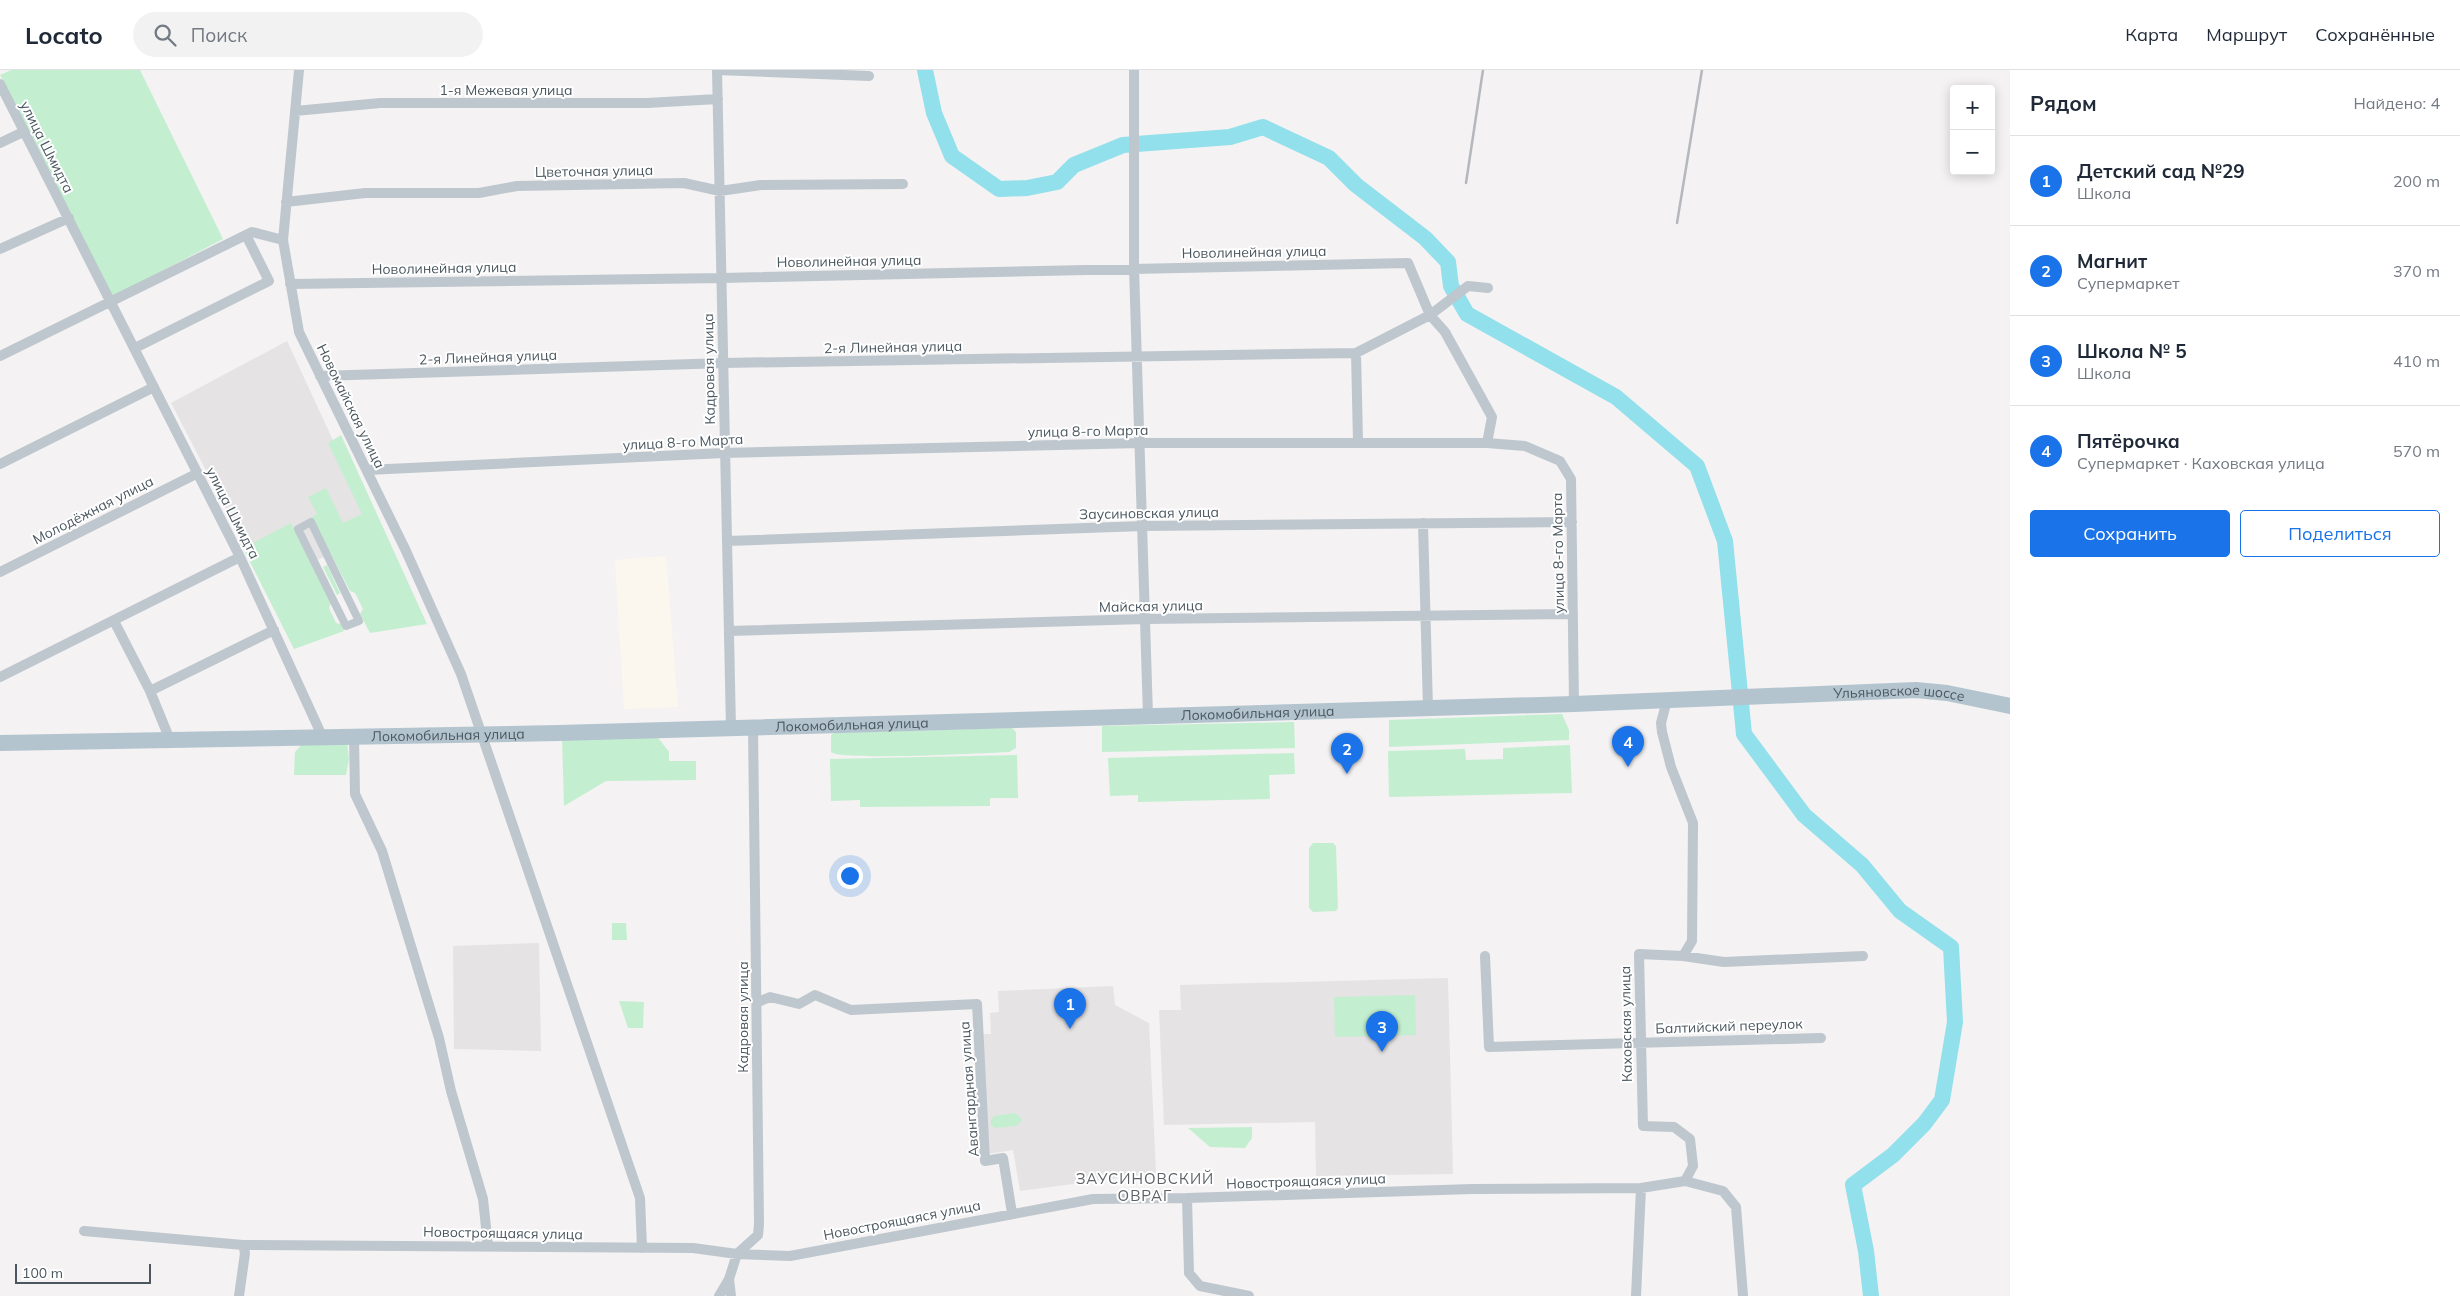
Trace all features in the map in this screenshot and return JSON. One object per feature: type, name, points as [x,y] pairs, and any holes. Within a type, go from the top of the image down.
[{"type":"main road","name":"Ульяновское шоссе","points":[[1705,700],[1916,690],[1947,693],[2010,706]]},
{"type":"main road","name":"Локомобильная улица","points":[[0,743],[483,735],[1705,700]]},
{"type":"street","name":"Новомайская улица","points":[[299,70],[283,240],[299,332],[367,470],[461,674],[640,1198],[642,1248]]},
{"type":"street","points":[[717,70],[869,76]]},
{"type":"street","name":"Кадровая улица","points":[[717,70],[731,728]]},
{"type":"street","points":[[1134,70],[1134,268],[1148,716]]},
{"type":"street","name":"улица Шмидта","points":[[0,84],[240,557],[323,738]]},
{"type":"street","name":"1-я Межевая улица","points":[[295,111],[380,103],[647,103],[718,99]]},
{"type":"street","points":[[0,143],[23,132]]},
{"type":"street","name":"Цветочная улица","points":[[286,202],[365,193],[480,192],[517,186],[684,183],[720,191],[761,185],[903,184]]},
{"type":"street","points":[[0,250],[69,218]]},
{"type":"street","points":[[0,356],[252,232],[283,240]]},
{"type":"street","points":[[135,348],[269,281],[246,235]]},
{"type":"street","name":"Новолинейная улица","points":[[290,284],[722,278],[1408,263],[1430,315]]},
{"type":"street","name":"2-я Линейная улица","points":[[320,376],[724,363],[1356,353],[1430,315],[1468,286],[1488,288]]},
{"type":"street","points":[[1430,315],[1445,332],[1492,417],[1487,443]]},
{"type":"street","points":[[1356,353],[1358,442]]},
{"type":"street","points":[[0,464],[154,387]]},
{"type":"street","name":"улица 8-го Марта","points":[[367,470],[724,454],[1140,443],[1487,443],[1525,446],[1560,461],[1571,479],[1574,704]]},
{"type":"street","name":"Молодёжная улица","points":[[0,572],[198,473]]},
{"type":"street","points":[[311,522],[347,594],[360,621],[346,626],[298,529],[311,522]]},
{"type":"street","name":"Заусиновская улица","points":[[727,541],[1143,526],[1572,522]]},
{"type":"street","points":[[1423,523],[1428,709]]},
{"type":"street","points":[[0,677],[240,557]]},
{"type":"street","points":[[334,600],[347,594]]},
{"type":"street","name":"Майская улица","points":[[729,631],[1145,619],[1573,614]]},
{"type":"street","points":[[114,621],[150,691],[170,740]]},
{"type":"street","points":[[150,691],[274,630]]},
{"type":"street","points":[[1667,700],[1661,723],[1662,732],[1671,767],[1693,823],[1692,940],[1684,956],[1724,962],[1863,956]]},
{"type":"street","name":"Кадровая улица","points":[[737,1254],[758,1236],[758,1002],[753,727]]},
{"type":"street","points":[[354,737],[355,794],[382,851],[439,1038],[451,1090],[483,1199],[488,1246]]},
{"type":"street","name":"Каховская улица","points":[[1684,956],[1639,954],[1642,1126],[1674,1127],[1690,1139],[1693,1166],[1685,1181]]},
{"type":"street","name":"Балтийский переулок","points":[[1486,956],[1489,1047],[1820,1038]]},
{"type":"street","name":"Авангардная улица","points":[[758,1002],[770,997],[798,1004],[815,995],[851,1010],[977,1004],[985,1161],[1003,1158],[1012,1213]]},
{"type":"street","name":"Новостроящаяся улица","points":[[84,1231],[244,1244],[693,1248],[737,1254],[790,1256],[1093,1199],[1472,1189],[1641,1188],[1685,1181],[1723,1191],[1736,1207],[1744,1296]]},
{"type":"street","points":[[1636,1296],[1641,1188]]},
{"type":"street","points":[[1187,1198],[1189,1274],[1200,1286],[1249,1296]]},
{"type":"street","points":[[239,1296],[245,1253],[244,1244]]},
{"type":"street","points":[[719,1296],[729,1279],[737,1254]]},
{"type":"street","points":[[729,1279],[731,1296]]},
{"type":"shaded area","points":[[287,341],[375,531],[266,586],[171,403]]},
{"type":"shaded area","points":[[666,556],[678,707],[624,709],[615,560]]},
{"type":"shaded area","points":[[539,943],[541,1051],[454,1049],[453,946]]},
{"type":"shaded area","points":[[1448,978],[1453,1174],[1316,1176],[1315,1122],[1164,1125],[1159,1010],[1181,1010],[1180,985]]},
{"type":"shaded area","points":[[1113,986],[1115,1005],[1149,1023],[1156,1173],[1020,1191],[1013,1150],[988,1154],[983,1034],[991,1034],[990,1013],[999,1012],[998,991]]},
{"type":"green space","points":[[11,70],[140,70],[223,239],[112,297],[0,75]]},
{"type":"green space","points":[[341,435],[427,624],[370,633],[360,614],[363,609],[355,593],[350,591],[312,517],[317,514],[308,497],[326,488],[343,523],[362,514],[328,443]]},
{"type":"green space","points":[[291,523],[331,603],[329,608],[336,623],[341,624],[344,631],[294,649],[243,548]]},
{"type":"green space","points":[[327,565],[340,593],[337,595],[323,567]]},
{"type":"green space","points":[[1562,714],[1569,730],[1569,740],[1389,747],[1389,720]]},
{"type":"green space","points":[[1294,722],[1295,748],[1102,752],[1102,726]]},
{"type":"green space","points":[[1012,728],[1016,732],[1016,748],[1009,752],[859,756],[840,755],[831,752],[831,735],[834,733]]},
{"type":"green space","points":[[656,735],[669,752],[669,761],[696,761],[696,780],[606,781],[564,806],[562,738]]},
{"type":"green space","points":[[347,742],[349,759],[346,775],[294,775],[295,752],[303,743]]},
{"type":"green space","points":[[1570,745],[1572,793],[1389,797],[1388,751],[1465,749],[1466,760],[1503,759],[1503,748]]},
{"type":"green space","points":[[1294,753],[1295,774],[1269,775],[1270,799],[1138,802],[1138,795],[1110,796],[1108,758]]},
{"type":"green space","points":[[1017,755],[1018,798],[990,798],[990,806],[860,807],[860,800],[831,801],[830,759]]},
{"type":"green space","points":[[1313,843],[1333,843],[1336,846],[1338,908],[1336,911],[1313,912],[1309,908],[1309,848]]},
{"type":"green space","points":[[612,923],[626,923],[627,940],[612,940]]},
{"type":"green space","points":[[1415,995],[1416,1035],[1335,1037],[1334,997]]},
{"type":"green space","points":[[619,1001],[644,1002],[643,1028],[628,1028]]},
{"type":"green space","points":[[1015,1113],[1021,1118],[1021,1122],[1016,1126],[994,1128],[990,1123],[994,1116]]},
{"type":"green space","points":[[1252,1127],[1252,1138],[1245,1148],[1210,1147],[1188,1128]]},
{"type":"waterway","points":[[925,70],[934,113],[952,156],[999,189],[1027,188],[1057,182],[1074,165],[1123,145],[1230,137],[1263,127],[1329,158],[1356,185],[1425,238],[1448,262],[1451,286],[1467,314],[1616,397],[1697,466],[1725,541],[1744,734],[1804,815],[1862,865],[1900,911],[1951,947],[1955,1022],[1942,1100],[1924,1124],[1893,1155],[1853,1185],[1866,1251],[1871,1296]]},
{"type":"railway","points":[[1466,183],[1483,70]]},
{"type":"railway","points":[[1677,223],[1702,70]]},
{"type":"place","name":"Пятёрочка","points":[[1628,767]]},
{"type":"place","name":"Магнит","points":[[1347,774]]},
{"type":"place","name":"Детский сад №29","points":[[1070,1029]]},
{"type":"place","name":"Школа № 5","points":[[1382,1052]]},
{"type":"district","name":"ЗАУСИНОВСКИЙ ОВРАГ","points":[[1145,1188]]}]
